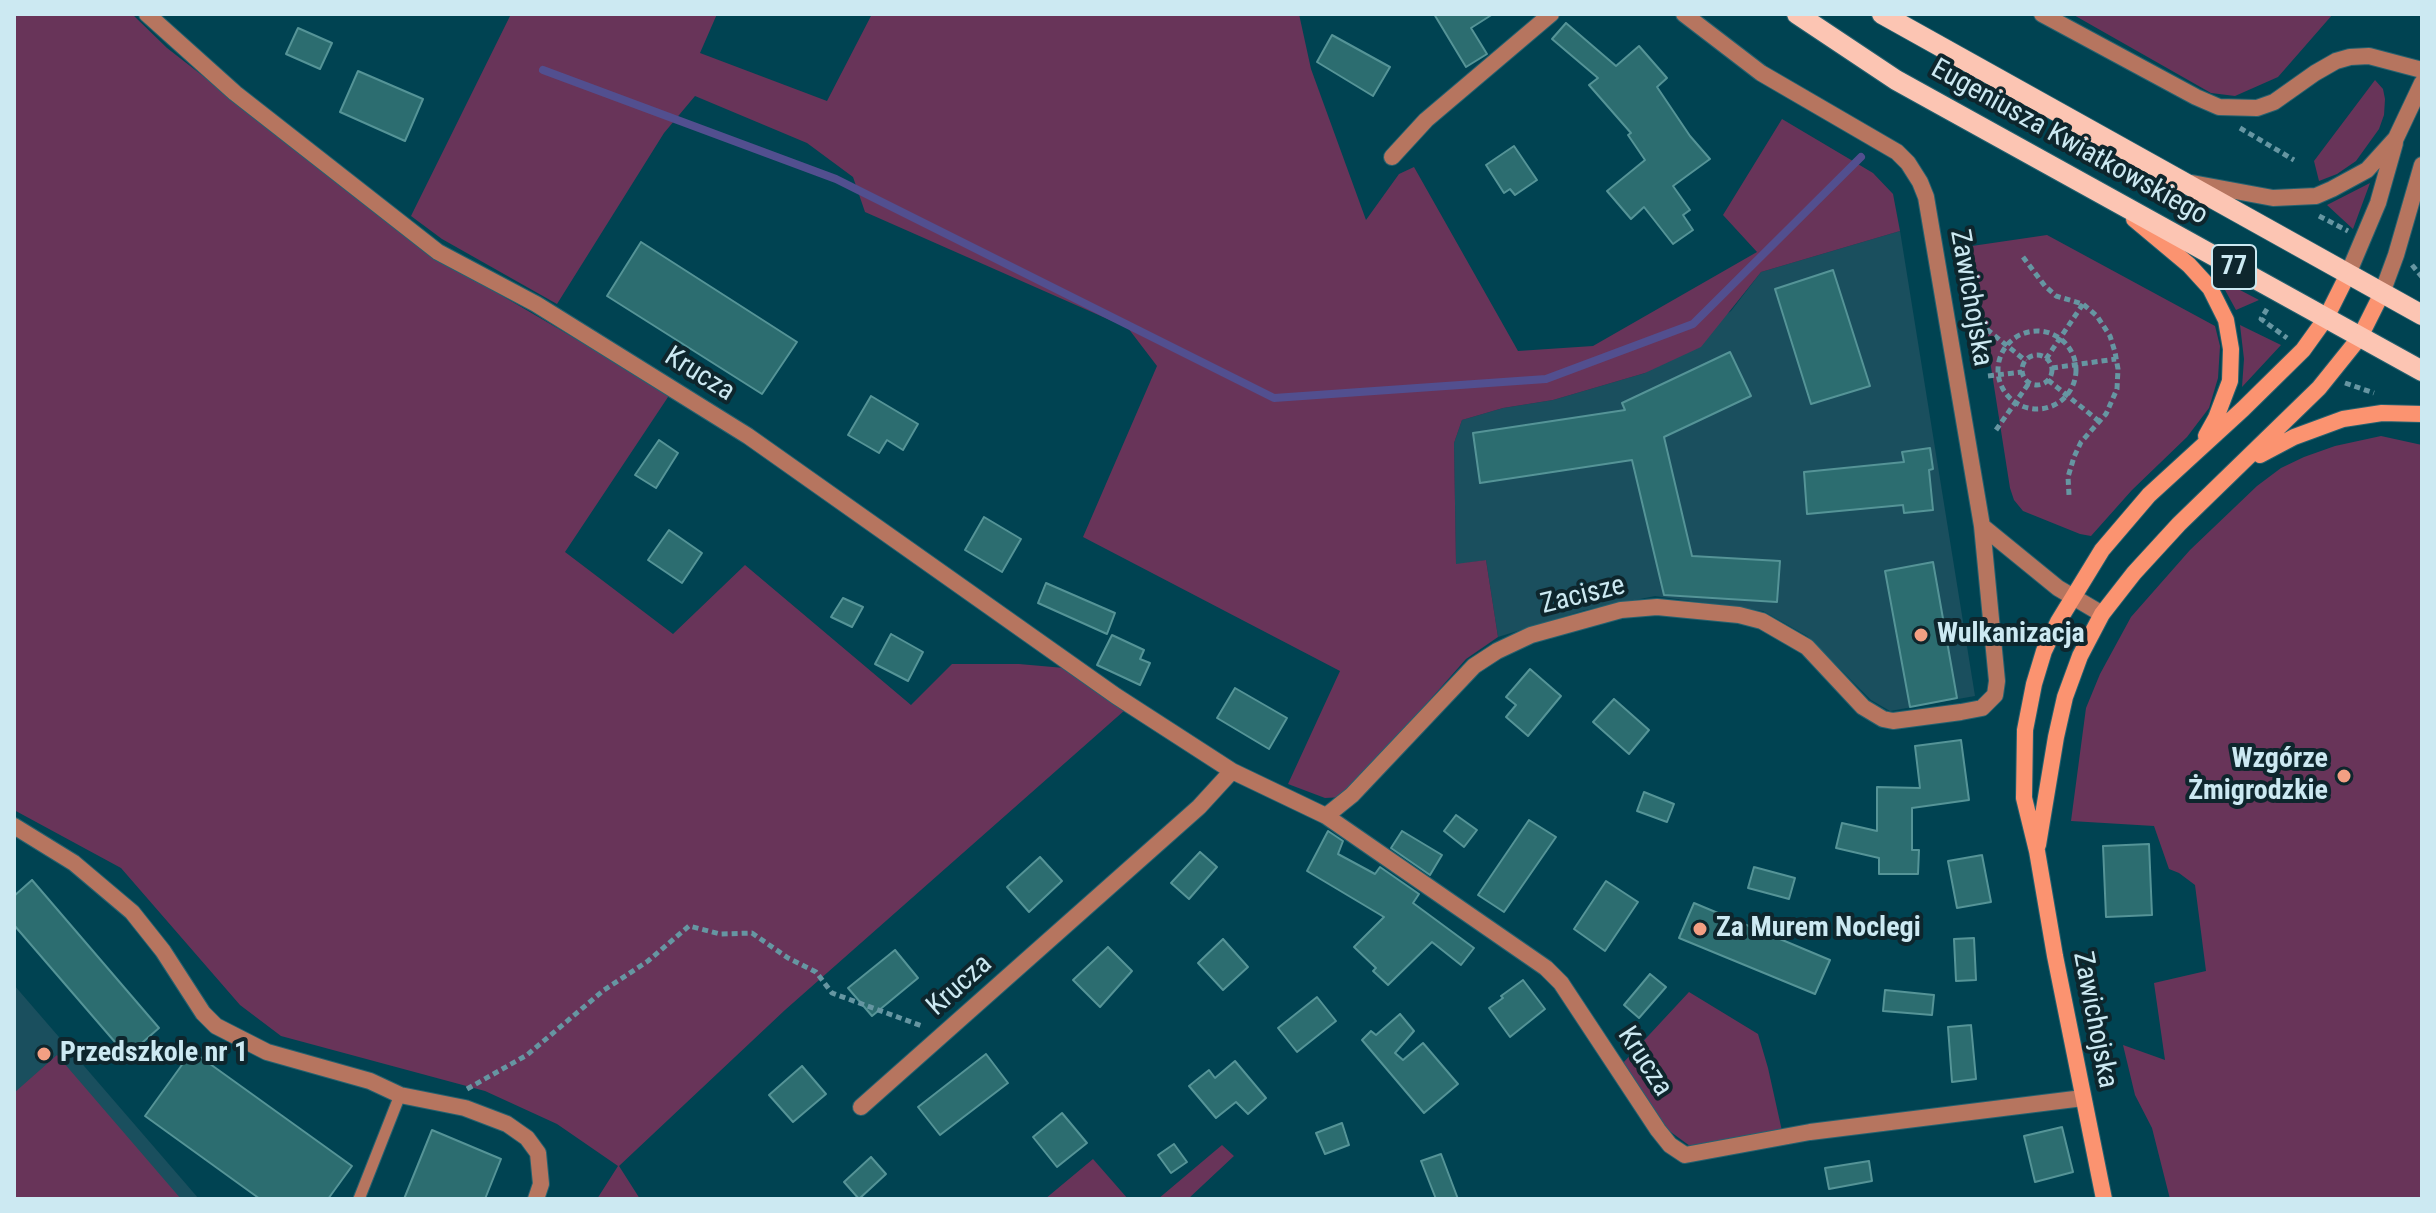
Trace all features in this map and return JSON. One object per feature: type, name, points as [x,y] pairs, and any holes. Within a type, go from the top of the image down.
[{"type":"main road","name":"Eugeniusza Kwiatkowskiego","points":[[1797,14],[1896,80],[2360,337]]},
{"type":"main road","name":"Eugeniusza Kwiatkowskiego","points":[[1882,14],[2382,293]]},
{"type":"main road","name":"77","points":[[2382,293],[2422,315]]},
{"type":"main road","name":"77","points":[[2360,337],[2422,371]]},
{"type":"street","name":"Krucza","points":[[147,14],[235,93],[438,252],[536,304],[748,436],[1000,615],[1232,771],[1326,816],[1546,968],[1561,983],[1658,1130],[1670,1145],[1685,1155],[1810,1132],[2083,1098]]},
{"type":"street","points":[[1392,157],[1426,120],[1551,14]]},
{"type":"street","name":"Zawichojska","points":[[1684,14],[1761,73],[1897,152],[1920,182],[1926,197],[1982,526],[1997,681],[1995,695],[1982,708]]},
{"type":"street","points":[[2042,14],[2219,107],[2257,108],[2274,102],[2336,61],[2350,57],[2369,56],[2422,70]]},
{"type":"street","points":[[2348,274],[2378,203],[2396,138],[2422,83]]},
{"type":"street","points":[[2179,180],[2273,198],[2316,196],[2347,183],[2367,170],[2396,138]]},
{"type":"street","points":[[2382,293],[2422,165]]},
{"type":"street","name":"Zawichojska","points":[[2108,197],[2189,265],[2210,288],[2226,320],[2231,349],[2230,381],[2216,418],[2198,450]]},
{"type":"street","name":"Zawichojska","points":[[2104,1199],[2024,798],[2025,730],[2044,651],[2072,597],[2125,521],[2289,365],[2326,318],[2348,274]]},
{"type":"street","name":"Zawichojska","points":[[2037,851],[2065,697],[2080,656],[2102,614],[2157,547],[2303,405],[2360,337],[2382,293]]},
{"type":"street","points":[[2241,465],[2320,426],[2366,415],[2422,414]]},
{"type":"street","points":[[1982,526],[2072,597],[2102,614]]},
{"type":"street","name":"Zacisze","points":[[1326,816],[1352,795],[1474,666],[1531,635],[1621,610],[1657,607],[1739,615],[1762,621],[1807,647],[1863,707],[1883,719],[1893,721],[1982,708]]},
{"type":"street","name":"Krucza","points":[[861,1107],[1199,807],[1232,771]]},
{"type":"street","points":[[14,826],[74,863],[132,912],[163,951],[203,1013],[216,1026],[267,1052],[370,1081],[400,1095],[465,1108],[507,1124],[527,1138],[538,1153],[541,1184],[536,1199]]},
{"type":"lane","points":[[359,1199],[400,1095]]},
{"type":"path","points":[[2219,107],[2218,115],[2294,160]]},
{"type":"path","points":[[2319,216],[2352,233]]},
{"type":"path","points":[[2023,257],[2056,296],[2083,304],[2105,326],[2116,359],[2117,389],[2100,423],[2081,442],[2074,457],[2068,477],[2069,495]]},
{"type":"path","points":[[2046,359],[2083,304]]},
{"type":"path","points":[[2269,305],[2261,319],[2287,338]]},
{"type":"path","points":[[1979,323],[2026,361]]},
{"type":"path","points":[[2031,332],[2045,332],[2059,339],[2072,354],[2075,364],[2075,377],[2067,395],[2042,409],[2029,409],[2015,403],[2006,395],[1998,374],[2001,356],[2007,346],[2018,336],[2031,332]]},
{"type":"path","points":[[2022,372],[2026,361],[2033,356],[2046,359],[2052,368]]},
{"type":"path","points":[[2052,368],[2116,359]]},
{"type":"path","points":[[2022,372],[2029,383],[2038,385],[2048,380],[2052,368]]},
{"type":"path","points":[[1988,376],[2022,372]]},
{"type":"path","points":[[2048,380],[2100,423]]},
{"type":"path","points":[[1996,430],[2029,383]]},
{"type":"path","points":[[2344,383],[2380,395]]},
{"type":"path","points":[[441,1103],[527,1055],[604,990],[648,961],[689,926],[720,934],[752,933],[788,958],[816,972],[832,993],[906,1018],[943,1036]]},
{"type":"shaded area","points":[[14,14],[132,14],[167,48],[434,256],[670,394],[565,552],[673,634],[745,565],[911,705],[952,664],[1019,664],[1064,668],[1125,710],[785,1010],[619,1166],[640,1199],[597,1199],[618,1166],[557,1124],[485,1091],[281,1036],[240,1005],[121,868],[14,810]]},
{"type":"shaded area","points":[[511,14],[717,14],[700,53],[827,101],[872,14],[1299,14],[1311,69],[1366,220],[1399,174],[1414,167],[1518,351],[1593,346],[1757,252],[1723,215],[1782,119],[1873,173],[1893,194],[1900,231],[1761,272],[1701,347],[1645,373],[1553,400],[1503,408],[1462,420],[1454,443],[1456,564],[1486,560],[1498,637],[1466,659],[1344,797],[1325,798],[1288,784],[1340,671],[1083,537],[1157,366],[1128,328],[865,212],[853,177],[807,143],[695,96],[664,133],[557,304],[442,239],[411,216]]},
{"type":"shaded area","points":[[2072,14],[2333,14],[2278,77],[2235,96],[2211,93]]},
{"type":"shaded area","points":[[2375,80],[2383,89],[2385,99],[2379,129],[2356,161],[2337,174],[2319,181],[2314,161]]},
{"type":"shaded area","points":[[2370,183],[2353,229],[2327,205]]},
{"type":"shaded area","points":[[1900,231],[1975,696],[1890,711],[1871,700],[1807,636],[1763,611],[1655,596],[1585,610],[1498,637],[1486,560],[1456,565],[1454,443],[1462,420],[1503,408],[1553,400],[1645,373],[1731,311],[1761,272]]},
{"type":"shaded area","points":[[2047,235],[2215,326],[2220,346],[2218,378],[2209,408],[2187,437],[2132,490],[2091,536],[2023,511],[2014,500],[1972,246]]},
{"type":"shaded area","points":[[2219,279],[2259,300],[2236,310]]},
{"type":"shaded area","points":[[2240,325],[2281,345],[2242,387],[2244,359]]},
{"type":"shaded area","points":[[2381,436],[2422,445],[2422,1199],[2170,1199],[2152,1128],[2135,1095],[2123,1045],[2165,1060],[2154,983],[2206,971],[2195,885],[2169,869],[2154,826],[2071,821],[2086,708],[2100,674],[2131,617],[2190,550],[2257,486],[2281,468],[2304,457],[2335,446]]},
{"type":"shaded area","name":"Przedszkole nr 1","points":[[14,985],[199,1199],[14,1199]]},
{"type":"shaded area","points":[[1689,992],[1758,1034],[1782,1131],[1690,1146],[1668,1130],[1623,1063]]},
{"type":"shaded area","name":"Przedszkole nr 1","points":[[57,1055],[181,1199],[14,1199],[14,1093]]},
{"type":"shaded area","points":[[1222,1145],[1234,1156],[1188,1199],[1158,1199]]},
{"type":"shaded area","points":[[1093,1159],[1128,1199],[1045,1199]]},
{"type":"building","points":[[1434,14],[1493,14],[1471,28],[1487,54],[1466,67]]},
{"type":"building","points":[[1566,23],[1616,66],[1639,46],[1667,78],[1657,87],[1690,136],[1710,159],[1673,186],[1690,210],[1683,215],[1693,230],[1673,244],[1644,207],[1631,219],[1607,191],[1645,160],[1628,135],[1631,133],[1589,85],[1598,78],[1552,39]]},
{"type":"building","points":[[298,28],[332,43],[320,69],[286,54]]},
{"type":"building","points":[[1332,35],[1390,67],[1373,96],[1317,62]]},
{"type":"building","points":[[358,71],[423,99],[405,141],[340,112]]},
{"type":"building","points":[[1514,146],[1537,180],[1515,195],[1510,189],[1504,193],[1486,165]]},
{"type":"building","points":[[641,242],[797,342],[762,394],[607,296]]},
{"type":"building","points":[[1833,270],[1870,386],[1811,404],[1775,289]]},
{"type":"building","points":[[1730,352],[1751,396],[1664,437],[1692,556],[1780,561],[1777,602],[1664,595],[1632,460],[1480,483],[1473,433],[1625,410],[1622,403]]},
{"type":"building","points":[[871,396],[918,424],[903,450],[887,440],[879,453],[848,435]]},
{"type":"building","points":[[659,440],[678,453],[656,488],[635,475]]},
{"type":"building","points":[[1930,448],[1933,510],[1904,513],[1903,505],[1807,514],[1804,472],[1904,462],[1902,452]]},
{"type":"building","points":[[984,517],[1021,539],[1002,572],[965,550]]},
{"type":"building","points":[[669,530],[702,553],[682,583],[648,560]]},
{"type":"building","name":"Wulkanizacja","points":[[1933,562],[1957,698],[1910,707],[1885,571]]},
{"type":"building","points":[[1046,583],[1115,613],[1107,634],[1038,603]]},
{"type":"building","points":[[843,598],[863,607],[852,627],[831,617]]},
{"type":"building","points":[[891,634],[923,652],[908,681],[875,664]]},
{"type":"building","points":[[1112,635],[1144,650],[1140,659],[1150,663],[1140,685],[1097,665]]},
{"type":"building","points":[[1530,669],[1561,696],[1528,736],[1506,717],[1516,705],[1506,697]]},
{"type":"building","points":[[1235,688],[1287,718],[1269,749],[1217,718]]},
{"type":"building","points":[[1614,699],[1649,730],[1629,754],[1593,722]]},
{"type":"building","points":[[1961,740],[1969,800],[1912,808],[1912,850],[1919,850],[1918,874],[1879,874],[1879,858],[1836,848],[1842,823],[1877,831],[1877,787],[1920,788],[1915,746]]},
{"type":"building","points":[[1644,792],[1674,804],[1667,822],[1637,811]]},
{"type":"building","points":[[1456,815],[1477,830],[1464,847],[1444,831]]},
{"type":"building","points":[[1529,820],[1556,837],[1504,912],[1478,895]]},
{"type":"building","points":[[1328,831],[1343,841],[1338,854],[1375,874],[1380,867],[1419,894],[1413,903],[1474,948],[1461,965],[1432,942],[1388,985],[1373,971],[1376,968],[1354,947],[1384,917],[1307,871]]},
{"type":"building","points":[[1402,831],[1442,855],[1430,875],[1391,848]]},
{"type":"building","points":[[2149,844],[2152,915],[2106,917],[2103,846]]},
{"type":"building","points":[[1200,852],[1217,867],[1189,899],[1171,883]]},
{"type":"building","points":[[1982,855],[1991,902],[1957,908],[1948,861]]},
{"type":"building","points":[[1040,857],[1062,881],[1029,912],[1007,887]]},
{"type":"building","points":[[1754,867],[1795,878],[1789,899],[1748,888]]},
{"type":"building","points":[[32,880],[159,1028],[127,1056],[14,925],[14,896]]},
{"type":"building","points":[[1606,881],[1638,902],[1605,951],[1574,929]]},
{"type":"building","points":[[1694,903],[1830,960],[1815,994],[1679,938]]},
{"type":"building","points":[[1974,938],[1976,980],[1956,981],[1954,939]]},
{"type":"building","points":[[1223,939],[1248,967],[1223,990],[1198,963]]},
{"type":"building","points":[[1108,947],[1132,971],[1100,1007],[1073,980]]},
{"type":"building","points":[[895,950],[918,978],[872,1016],[848,988]]},
{"type":"building","points":[[1650,974],[1666,987],[1639,1018],[1624,1005]]},
{"type":"building","points":[[1523,980],[1545,1009],[1510,1037],[1489,1008]]},
{"type":"building","points":[[1885,990],[1934,995],[1932,1015],[1883,1011]]},
{"type":"building","points":[[1317,997],[1336,1021],[1297,1052],[1278,1028]]},
{"type":"building","points":[[1400,1014],[1414,1031],[1395,1053],[1403,1060],[1423,1043],[1458,1084],[1424,1113],[1362,1040],[1371,1031],[1376,1035]]},
{"type":"building","points":[[1971,1025],[1976,1079],[1952,1082],[1948,1027]]},
{"type":"building","points":[[192,1051],[352,1166],[328,1199],[260,1199],[145,1116]]},
{"type":"building","points":[[986,1054],[1008,1083],[940,1135],[918,1107]]},
{"type":"building","points":[[1235,1061],[1266,1098],[1248,1114],[1236,1102],[1216,1118],[1189,1086],[1209,1070],[1215,1078]]},
{"type":"building","points":[[802,1066],[826,1094],[793,1122],[769,1095]]},
{"type":"building","points":[[1062,1113],[1087,1143],[1057,1167],[1033,1137]]},
{"type":"building","points":[[1342,1123],[1349,1145],[1325,1154],[1316,1133]]},
{"type":"building","points":[[2062,1127],[2073,1172],[2035,1182],[2024,1136]]},
{"type":"building","points":[[432,1130],[501,1159],[485,1199],[404,1199]]},
{"type":"building","points":[[1174,1144],[1187,1162],[1171,1173],[1158,1155]]},
{"type":"building","points":[[1441,1154],[1458,1199],[1436,1199],[1421,1161]]},
{"type":"building","points":[[871,1157],[886,1174],[859,1199],[844,1182]]},
{"type":"building","points":[[1869,1161],[1872,1181],[1829,1189],[1825,1168]]},
{"type":"waterway","points":[[543,70],[836,179],[1274,398],[1546,379],[1693,324],[1861,157]]},
{"type":"place","name":"Wulkanizacja","points":[[1921,635]]},
{"type":"place","name":"Wzgórze Żmigrodzkie","points":[[2344,776]]},
{"type":"place","name":"Za Murem Noclegi","points":[[1700,929]]},
{"type":"place","name":"Przedszkole nr 1","points":[[44,1054]]}]
